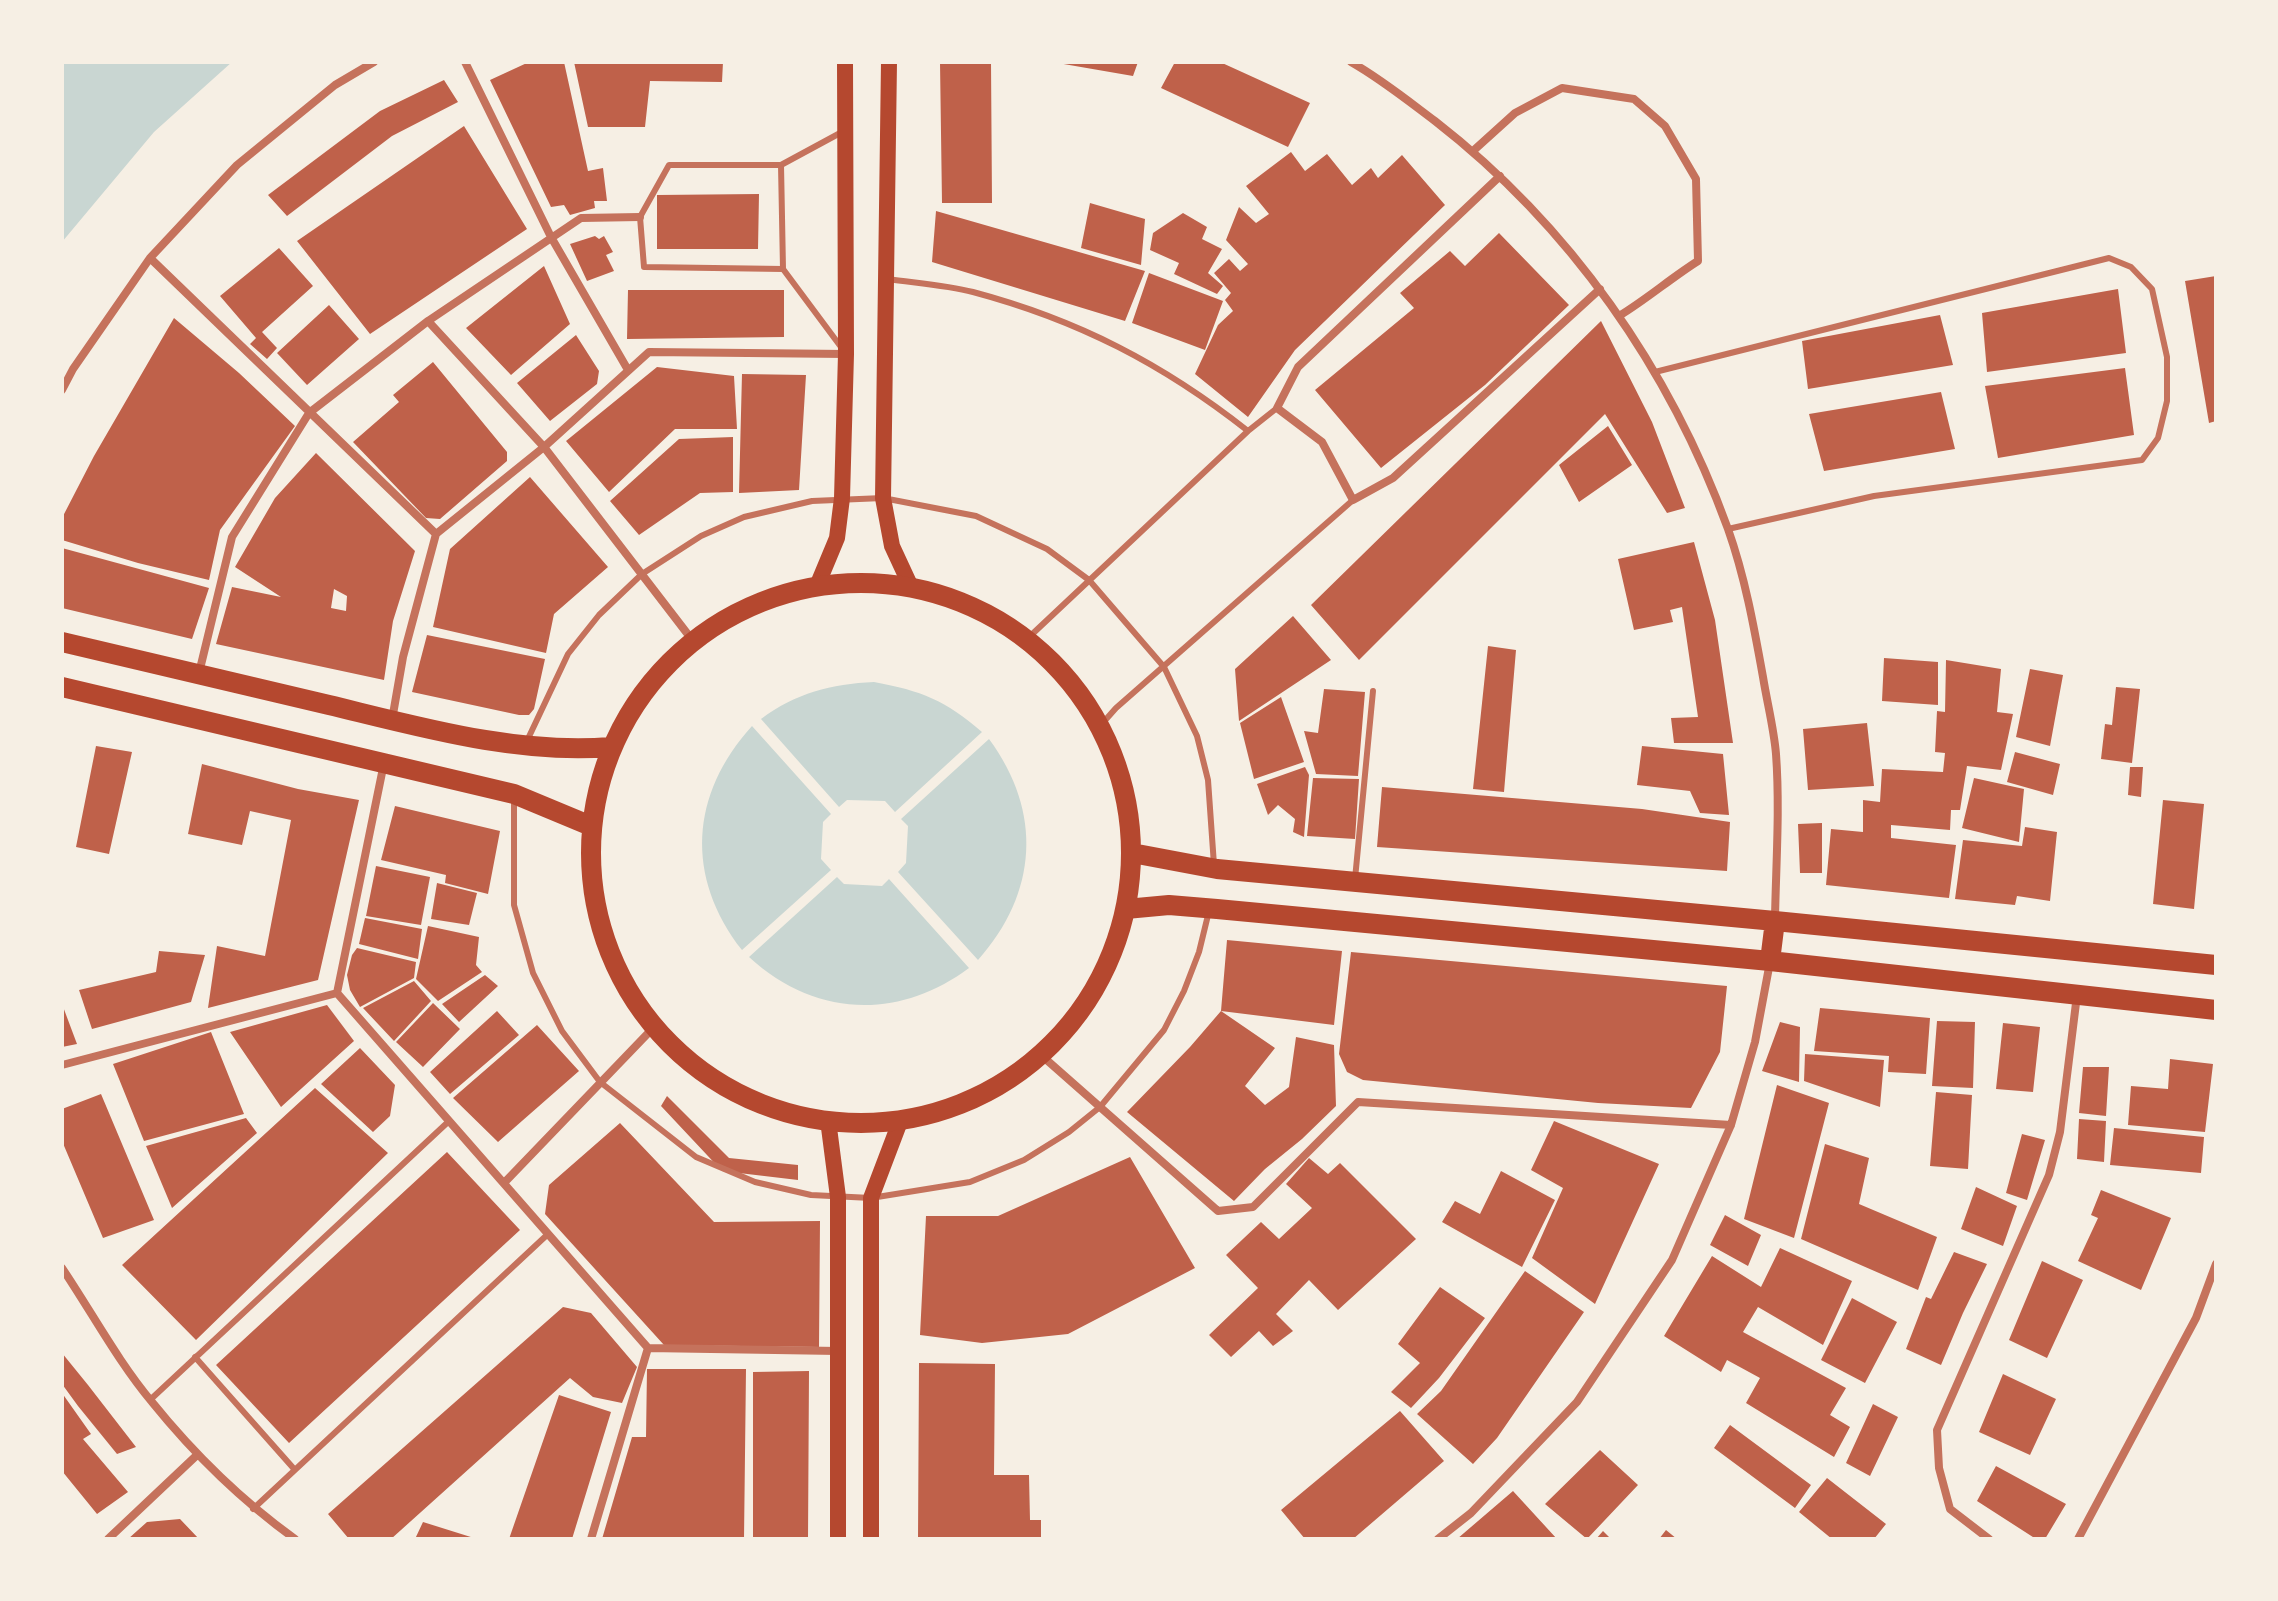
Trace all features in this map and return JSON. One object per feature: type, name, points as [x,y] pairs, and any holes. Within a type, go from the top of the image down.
[{"type":"main road","points":[[817,586],[837,538],[842,498],[846,354],[845,62]]},
{"type":"main road","points":[[889,62],[883,498],[892,546],[911,587]]},
{"type":"main road","points":[[864,583],[911,587],[972,607],[1027,639],[1068,679],[1100,726],[1118,767],[1129,809],[1132,853],[1126,909],[1114,950],[1095,989],[1071,1024],[1041,1055],[999,1085],[952,1106],[901,1119],[865,1122],[828,1120],[772,1107],[719,1082],[673,1047],[634,1000],[606,946],[592,887],[591,826],[598,786],[611,747],[632,707],[660,671],[693,641],[752,606],[817,586],[864,583]]},
{"type":"main road","points":[[62,642],[392,720],[525,746],[573,750],[611,747]]},
{"type":"main road","points":[[62,687],[514,794],[591,826]]},
{"type":"main road","points":[[1132,853],[1214,868],[2216,965]]},
{"type":"main road","points":[[1126,909],[1169,905],[1210,908],[1770,961],[2216,1010]]},
{"type":"main road","points":[[1770,961],[1775,921]]},
{"type":"main road","points":[[871,1539],[871,1198],[901,1119]]},
{"type":"main road","points":[[828,1120],[838,1197],[838,1539]]},
{"type":"street","points":[[62,390],[73,369],[150,258],[237,165],[335,85],[374,62]]},
{"type":"street","points":[[465,62],[551,237],[628,370]]},
{"type":"street","points":[[1351,62],[1377,76],[1473,151],[1559,238],[1619,316],[1655,372],[1687,431],[1728,529],[1747,590],[1776,754],[1775,921]]},
{"type":"street","points":[[1473,151],[1515,113],[1562,88],[1634,99],[1665,126],[1696,179],[1698,261],[1619,316]]},
{"type":"street","points":[[1500,176],[1298,367],[1277,408],[1322,442],[1353,500],[1393,478],[1600,289]]},
{"type":"street","points":[[199,674],[232,537],[309,413],[428,321],[581,218],[640,217]]},
{"type":"street","points":[[150,258],[436,534]]},
{"type":"street","points":[[428,321],[544,447],[693,641]]},
{"type":"street","points":[[392,720],[403,657],[436,534],[544,447],[649,352],[846,354]]},
{"type":"street","points":[[337,993],[384,762]]},
{"type":"street","points":[[1438,1539],[1471,1513],[1577,1402],[1672,1260],[1731,1125],[1755,1042],[1770,961]]},
{"type":"street","points":[[62,1065],[337,993]]},
{"type":"street","points":[[337,993],[648,1348],[839,1351]]},
{"type":"street","points":[[1989,1539],[1950,1509],[1939,1468],[1937,1430],[2049,1175],[2060,1132],[2077,995]]},
{"type":"street","points":[[504,1183],[655,1026]]},
{"type":"street","points":[[1041,1055],[1218,1211],[1253,1207],[1358,1102],[1731,1125]]},
{"type":"street","points":[[2078,1539],[2196,1318],[2216,1264]]},
{"type":"street","points":[[62,1268],[150,1400],[197,1455],[253,1509],[295,1539]]},
{"type":"street","points":[[591,1539],[648,1348]]},
{"type":"street","points":[[108,1539],[197,1455]]},
{"type":"lane","points":[[783,269],[644,267],[640,217],[669,165],[781,165],[845,131]]},
{"type":"lane","points":[[781,165],[783,269],[846,354]]},
{"type":"lane","points":[[1655,372],[2109,258],[2131,267],[2152,289],[2167,357],[2167,401],[2158,438],[2142,460],[1874,496],[1728,529]]},
{"type":"lane","points":[[887,278],[971,291],[1051,317],[1120,345],[1202,395],[1248,431]]},
{"type":"lane","points":[[1027,639],[1248,431],[1277,408]]},
{"type":"lane","points":[[525,746],[568,654],[599,615],[642,574],[701,536],[744,517],[812,501],[883,498],[976,516],[1047,549],[1089,580],[1164,667],[1197,736],[1208,780],[1214,868]]},
{"type":"lane","points":[[1100,726],[1116,708],[1353,500]]},
{"type":"lane","points":[[1355,882],[1373,691]]},
{"type":"lane","points":[[514,794],[514,905],[533,973],[562,1031],[600,1082],[696,1157],[755,1182],[811,1195],[871,1198],[970,1182],[1024,1160],[1069,1132],[1100,1107],[1164,1030],[1199,952],[1210,908]]},
{"type":"lane","points":[[150,1400],[448,1122]]},
{"type":"lane","points":[[253,1509],[548,1234]]},
{"type":"lane","points":[[195,1357],[295,1470]]},
{"type":"shaded area","points":[[62,62],[232,62],[154,132],[62,242]]},
{"type":"shaded area","points":[[874,682],[932,698],[982,732],[895,812],[885,801],[847,800],[839,807],[761,719],[801,696],[843,685]]},
{"type":"shaded area","points":[[752,726],[831,814],[823,822],[821,859],[831,870],[742,950],[711,894],[704,865],[702,836],[716,779],[731,752]]},
{"type":"shaded area","points":[[989,739],[1018,795],[1025,823],[1026,852],[1022,880],[1013,907],[978,960],[898,872],[906,863],[908,826],[901,819]]},
{"type":"shaded area","points":[[837,877],[844,884],[882,886],[889,879],[969,968],[942,985],[914,997],[885,1004],[857,1005],[828,1001],[801,991],[774,977],[749,957]]},
{"type":"building","points":[[529,62],[564,62],[588,171],[603,168],[607,201],[594,201],[595,208],[570,215],[564,205],[551,207],[490,80]]},
{"type":"building","points":[[574,62],[723,62],[722,82],[650,81],[645,127],[588,127]]},
{"type":"building","points":[[940,62],[991,62],[992,203],[942,203]]},
{"type":"building","points":[[1052,62],[1138,62],[1133,76]]},
{"type":"building","points":[[1175,62],[1220,62],[1310,103],[1288,147],[1161,88]]},
{"type":"building","points":[[444,80],[458,102],[392,136],[287,216],[268,195],[380,111]]},
{"type":"building","points":[[464,126],[527,229],[370,334],[297,241]]},
{"type":"building","points":[[1291,152],[1305,171],[1327,154],[1352,185],[1371,168],[1378,178],[1402,155],[1445,205],[1295,350],[1248,417],[1195,374],[1218,325],[1233,311],[1225,300],[1231,293],[1214,273],[1229,259],[1240,271],[1248,264],[1226,240],[1239,207],[1256,223],[1269,214],[1246,186]]},
{"type":"building","points":[[759,194],[758,249],[657,249],[657,195]]},
{"type":"building","points":[[1090,203],[1145,219],[1141,265],[1081,248]]},
{"type":"building","points":[[936,211],[1145,271],[1125,321],[932,262]]},
{"type":"building","points":[[1183,213],[1207,227],[1202,239],[1222,249],[1208,273],[1223,286],[1217,294],[1174,274],[1179,263],[1150,250],[1153,233]]},
{"type":"building","points":[[1499,233],[1569,305],[1485,385],[1381,468],[1315,390],[1414,308],[1400,293],[1450,251],[1465,266]]},
{"type":"building","points":[[595,236],[599,239],[604,236],[613,252],[606,255],[614,271],[587,281],[570,244]]},
{"type":"building","points":[[279,248],[313,286],[262,332],[277,348],[267,359],[250,344],[256,338],[220,296]]},
{"type":"building","points":[[544,266],[570,324],[511,375],[466,328]]},
{"type":"building","points":[[1149,273],[1223,301],[1205,350],[1132,323]]},
{"type":"building","points":[[2216,276],[2216,421],[2209,423],[2185,281]]},
{"type":"building","points":[[2118,289],[2126,353],[1987,372],[1982,313]]},
{"type":"building","points":[[628,290],[784,290],[784,337],[627,339]]},
{"type":"building","points":[[329,305],[359,339],[307,385],[277,353]]},
{"type":"building","points":[[1940,315],[1953,365],[1808,389],[1802,341]]},
{"type":"building","points":[[174,318],[295,426],[220,530],[209,580],[62,540],[62,518]]},
{"type":"building","points":[[1601,321],[1652,422],[1685,508],[1667,513],[1605,414],[1359,660],[1311,605]]},
{"type":"building","points":[[576,335],[599,371],[597,384],[550,421],[517,383]]},
{"type":"building","points":[[433,362],[507,452],[507,461],[440,519],[426,518],[353,442],[399,402],[393,395]]},
{"type":"building","points":[[657,367],[734,376],[737,429],[675,429],[609,492],[566,441]]},
{"type":"building","points":[[2125,368],[2134,435],[1998,458],[1985,386]]},
{"type":"building","points":[[742,374],[806,375],[799,490],[739,493]]},
{"type":"building","points":[[1941,392],[1955,449],[1824,471],[1809,414]]},
{"type":"building","points":[[1608,426],[1632,465],[1579,502],[1559,465]]},
{"type":"building","points":[[733,437],[733,492],[700,493],[639,535],[610,501],[679,439]]},
{"type":"building","points":[[316,453],[415,551],[393,621],[384,680],[216,644],[232,587],[281,597],[235,567],[275,498]],"holes":[[[334,589],[347,596],[346,611],[331,608]]]},
{"type":"building","points":[[530,477],[608,567],[554,614],[546,653],[433,627],[450,549]]},
{"type":"building","points":[[1694,542],[1715,620],[1733,743],[1674,743],[1671,718],[1698,717],[1682,607],[1670,610],[1673,622],[1634,630],[1618,559]]},
{"type":"building","points":[[62,548],[209,588],[192,639],[62,608]]},
{"type":"building","points":[[1293,616],[1331,660],[1239,721],[1235,669]]},
{"type":"building","points":[[427,635],[545,659],[534,709],[529,715],[519,715],[412,692]]},
{"type":"building","points":[[1488,646],[1516,650],[1504,792],[1473,789]]},
{"type":"building","points":[[1884,658],[1938,662],[1938,705],[1882,701]]},
{"type":"building","points":[[1946,660],[2001,669],[1997,712],[2013,714],[2001,770],[1967,766],[1960,810],[1951,810],[1950,830],[1891,825],[1891,838],[1956,845],[1949,898],[1826,885],[1831,829],[1863,832],[1863,800],[1880,802],[1882,769],[1943,772],[1945,753],[1935,752],[1937,711],[1945,712]]},
{"type":"building","points":[[2030,669],[2063,675],[2050,746],[2016,737]]},
{"type":"building","points":[[2116,687],[2140,689],[2132,763],[2101,759],[2105,724],[2112,725]]},
{"type":"building","points":[[1324,689],[1365,692],[1358,776],[1316,774],[1304,731],[1318,733]]},
{"type":"building","points":[[1281,697],[1304,762],[1254,779],[1240,723]]},
{"type":"building","points":[[1867,723],[1874,786],[1808,790],[1803,729]]},
{"type":"building","points":[[96,746],[132,752],[109,854],[76,847]]},
{"type":"building","points":[[1642,746],[1723,754],[1729,815],[1700,813],[1690,791],[1637,785]]},
{"type":"building","points":[[2015,752],[2060,764],[2053,795],[2007,782]]},
{"type":"building","points":[[202,764],[298,789],[359,800],[318,980],[208,1008],[217,946],[265,956],[291,820],[250,811],[242,845],[188,834]]},
{"type":"building","points":[[1305,767],[1309,775],[1304,837],[1293,832],[1295,819],[1278,805],[1268,815],[1257,784]]},
{"type":"building","points":[[2130,767],[2143,767],[2141,797],[2128,795]]},
{"type":"building","points":[[1313,778],[1359,779],[1355,839],[1307,836]]},
{"type":"building","points":[[1974,778],[2024,789],[2019,842],[1962,828]]},
{"type":"building","points":[[1382,787],[1642,809],[1730,822],[1727,871],[1377,847]]},
{"type":"building","points":[[2163,800],[2204,804],[2194,909],[2153,904]]},
{"type":"building","points":[[395,806],[500,831],[488,894],[445,883],[446,875],[381,860]]},
{"type":"building","points":[[1822,823],[1822,873],[1800,873],[1798,824]]},
{"type":"building","points":[[2025,827],[2057,832],[2050,901],[2017,896],[2015,905],[1955,899],[1963,840],[2022,846]]},
{"type":"building","points":[[376,866],[430,877],[421,925],[366,916]]},
{"type":"building","points":[[437,883],[477,893],[469,925],[431,919]]},
{"type":"building","points":[[365,918],[422,929],[418,959],[359,944]]},
{"type":"building","points":[[428,926],[479,937],[476,965],[482,972],[438,1001],[416,979]]},
{"type":"building","points":[[1227,940],[1342,951],[1334,1025],[1221,1011]]},
{"type":"building","points":[[357,948],[416,962],[414,978],[360,1007],[350,990],[347,975]]},
{"type":"building","points":[[159,951],[205,955],[191,1002],[92,1029],[79,990],[156,972]]},
{"type":"building","points":[[1351,952],[1727,986],[1720,1052],[1691,1108],[1598,1103],[1363,1080],[1347,1072],[1339,1054]]},
{"type":"building","points":[[485,975],[498,986],[459,1022],[442,1004]]},
{"type":"building","points":[[414,981],[431,1001],[394,1041],[363,1008]]},
{"type":"building","points":[[433,1003],[460,1029],[423,1067],[396,1042]]},
{"type":"building","points":[[62,1004],[77,1044],[62,1047]]},
{"type":"building","points":[[327,1005],[354,1041],[281,1107],[230,1032]]},
{"type":"building","points":[[1820,1008],[1930,1018],[1926,1074],[1888,1072],[1889,1056],[1814,1051]]},
{"type":"building","points":[[497,1011],[519,1035],[450,1094],[430,1072]]},
{"type":"building","points":[[1221,1011],[1275,1048],[1245,1086],[1265,1105],[1289,1087],[1296,1037],[1334,1045],[1336,1106],[1234,1201],[1127,1112]]},
{"type":"building","points":[[1937,1021],[1975,1022],[1973,1088],[1932,1086]]},
{"type":"building","points":[[1780,1022],[1800,1027],[1799,1082],[1762,1071]]},
{"type":"building","points":[[2003,1023],[2040,1027],[2033,1092],[1996,1089]]},
{"type":"building","points":[[537,1025],[579,1071],[498,1142],[453,1098]]},
{"type":"building","points":[[211,1032],[244,1114],[144,1141],[113,1064]]},
{"type":"building","points":[[360,1048],[395,1085],[390,1116],[373,1132],[321,1084]]},
{"type":"building","points":[[1805,1054],[1884,1060],[1880,1107],[1804,1081]]},
{"type":"building","points":[[2170,1059],[2213,1064],[2205,1132],[2128,1125],[2131,1086],[2168,1089]]},
{"type":"building","points":[[2083,1067],[2109,1067],[2106,1116],[2079,1113]]},
{"type":"building","points":[[1777,1085],[1829,1103],[1794,1238],[1744,1219]]},
{"type":"building","points":[[315,1088],[388,1153],[196,1340],[122,1265]]},
{"type":"building","points":[[1936,1092],[1972,1095],[1968,1169],[1930,1166]]},
{"type":"building","points":[[101,1094],[154,1220],[103,1238],[62,1141],[62,1109]]},
{"type":"building","points":[[667,1096],[729,1158],[798,1165],[798,1180],[722,1171],[661,1106]]},
{"type":"building","points":[[246,1118],[257,1133],[172,1208],[146,1146]]},
{"type":"building","points":[[2079,1119],[2106,1121],[2104,1162],[2077,1159]]},
{"type":"building","points":[[1554,1121],[1659,1164],[1595,1304],[1532,1258],[1563,1188],[1531,1170]]},
{"type":"building","points":[[620,1123],[714,1222],[820,1221],[819,1347],[664,1345],[545,1214],[549,1185]]},
{"type":"building","points":[[2114,1128],[2204,1137],[2201,1173],[2110,1165]]},
{"type":"building","points":[[2022,1134],[2045,1140],[2027,1200],[2006,1193]]},
{"type":"building","points":[[1825,1144],[1869,1158],[1859,1204],[1937,1237],[1918,1290],[1801,1239]]},
{"type":"building","points":[[447,1152],[520,1230],[289,1443],[216,1365]]},
{"type":"building","points":[[1130,1157],[1195,1268],[1068,1334],[982,1343],[920,1335],[926,1216],[998,1216]]},
{"type":"building","points":[[1309,1158],[1328,1174],[1340,1163],[1416,1239],[1338,1310],[1309,1280],[1276,1314],[1293,1331],[1273,1346],[1259,1331],[1231,1357],[1209,1335],[1258,1288],[1226,1255],[1261,1222],[1279,1239],[1312,1208],[1286,1184]]},
{"type":"building","points":[[1501,1171],[1555,1200],[1522,1267],[1442,1222],[1455,1201],[1480,1214]]},
{"type":"building","points":[[1976,1187],[2017,1206],[2003,1246],[1961,1229]]},
{"type":"building","points":[[2101,1190],[2171,1218],[2141,1290],[2078,1261],[2098,1218],[2091,1215]]},
{"type":"building","points":[[1725,1215],[1761,1235],[1748,1266],[1710,1245]]},
{"type":"building","points":[[1780,1248],[1852,1281],[1823,1345],[1758,1307],[1743,1332],[1846,1388],[1830,1415],[1850,1427],[1834,1457],[1746,1403],[1760,1378],[1727,1360],[1721,1372],[1664,1336],[1712,1256],[1761,1287]]},
{"type":"building","points":[[1954,1252],[1987,1264],[1941,1365],[1906,1349],[1926,1297],[1931,1299]]},
{"type":"building","points":[[2042,1261],[2083,1280],[2047,1358],[2009,1340]]},
{"type":"building","points":[[1525,1271],[1584,1312],[1497,1438],[1473,1464],[1417,1414],[1441,1391]]},
{"type":"building","points":[[1440,1287],[1485,1318],[1439,1378],[1411,1408],[1391,1392],[1420,1363],[1398,1344]]},
{"type":"building","points":[[1852,1298],[1897,1322],[1865,1383],[1821,1360]]},
{"type":"building","points":[[563,1307],[591,1313],[637,1367],[622,1403],[593,1397],[570,1378],[391,1539],[349,1539],[328,1514]]},
{"type":"building","points":[[62,1353],[136,1447],[117,1454],[78,1406],[62,1384]]},
{"type":"building","points":[[919,1363],[995,1364],[994,1475],[1029,1475],[1030,1520],[1041,1520],[1041,1539],[918,1539]]},
{"type":"building","points":[[647,1369],[746,1369],[744,1539],[602,1539],[632,1437],[646,1437]]},
{"type":"building","points":[[809,1371],[808,1539],[753,1539],[753,1372]]},
{"type":"building","points":[[2003,1374],[2056,1399],[2030,1455],[1979,1432]]},
{"type":"building","points":[[62,1393],[91,1434],[83,1439],[128,1492],[97,1514],[62,1471]]},
{"type":"building","points":[[559,1395],[611,1412],[572,1539],[509,1539]]},
{"type":"building","points":[[1873,1404],[1898,1417],[1870,1476],[1846,1463]]},
{"type":"building","points":[[1400,1411],[1444,1461],[1353,1539],[1305,1539],[1281,1510]]},
{"type":"building","points":[[1730,1425],[1811,1485],[1795,1508],[1714,1448]]},
{"type":"building","points":[[1600,1450],[1638,1485],[1587,1539],[1545,1504]]},
{"type":"building","points":[[1996,1466],[2066,1504],[2045,1539],[2036,1539],[1977,1501]]},
{"type":"building","points":[[1827,1478],[1886,1524],[1874,1539],[1832,1539],[1799,1512]]},
{"type":"building","points":[[1513,1491],[1557,1539],[1457,1539]]},
{"type":"building","points":[[180,1519],[199,1539],[128,1539],[147,1522]]},
{"type":"building","points":[[423,1522],[474,1538],[474,1539],[415,1539]]},
{"type":"building","points":[[1666,1530],[1677,1539],[1659,1539]]},
{"type":"building","points":[[1603,1531],[1611,1539],[1596,1539]]}]
